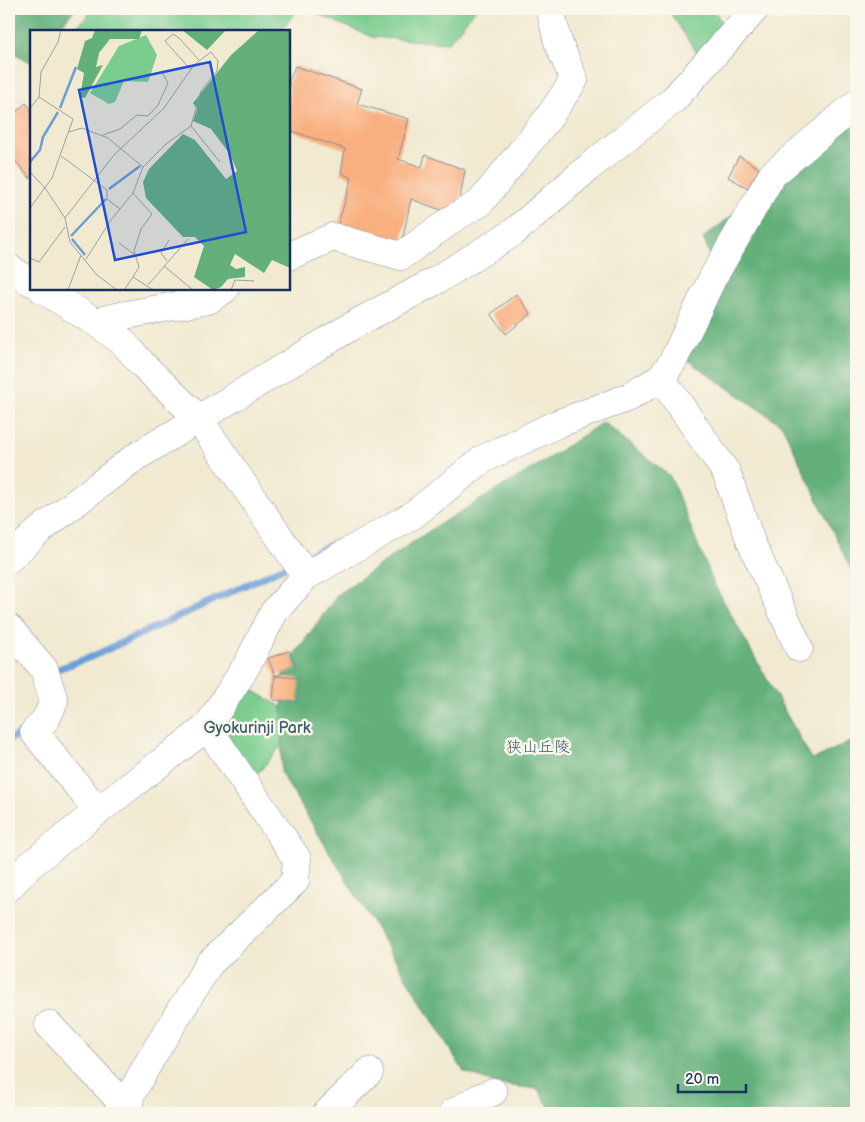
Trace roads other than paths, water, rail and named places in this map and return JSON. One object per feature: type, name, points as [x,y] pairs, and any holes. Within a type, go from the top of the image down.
[{"type":"street","points":[[290,256],[333,237],[400,256],[457,216],[480,203],[548,117],[574,80],[558,42],[550,9]]},
{"type":"street","points":[[9,559],[40,530],[134,458],[355,324],[437,280],[514,232],[588,168],[673,100],[742,14]]},
{"type":"street","points":[[9,887],[29,866],[207,727],[247,666],[274,612],[306,576],[413,515],[483,459],[557,424],[629,397],[661,378],[673,361],[712,279],[772,175],[856,104]]},
{"type":"street","points":[[9,268],[30,281]]},
{"type":"street","points":[[44,290],[95,322],[122,342],[198,418],[306,576]]},
{"type":"street","points":[[95,322],[208,300],[223,290]]},
{"type":"street","points":[[661,378],[726,472],[750,542],[799,648]]},
{"type":"street","points":[[9,628],[44,669],[54,701],[46,718],[34,732],[98,811]]},
{"type":"street","points":[[128,1111],[131,1094],[209,964],[295,881],[297,859],[207,727]]},
{"type":"street","points":[[49,1025],[128,1111]]},
{"type":"street","points":[[327,1113],[369,1072]]},
{"type":"street","points":[[453,1113],[478,1098],[494,1092]]},
{"type":"waterway","points":[[300,559],[336,542]]},
{"type":"waterway","points":[[53,676],[55,670],[91,657],[291,564]]},
{"type":"waterway","points":[[9,740],[27,729]]},
{"type":"park label","name":"Gyokurinji Park","points":[[257,728]]},
{"type":"park label","name":"狭山丘陵","points":[[538,747]]}]
